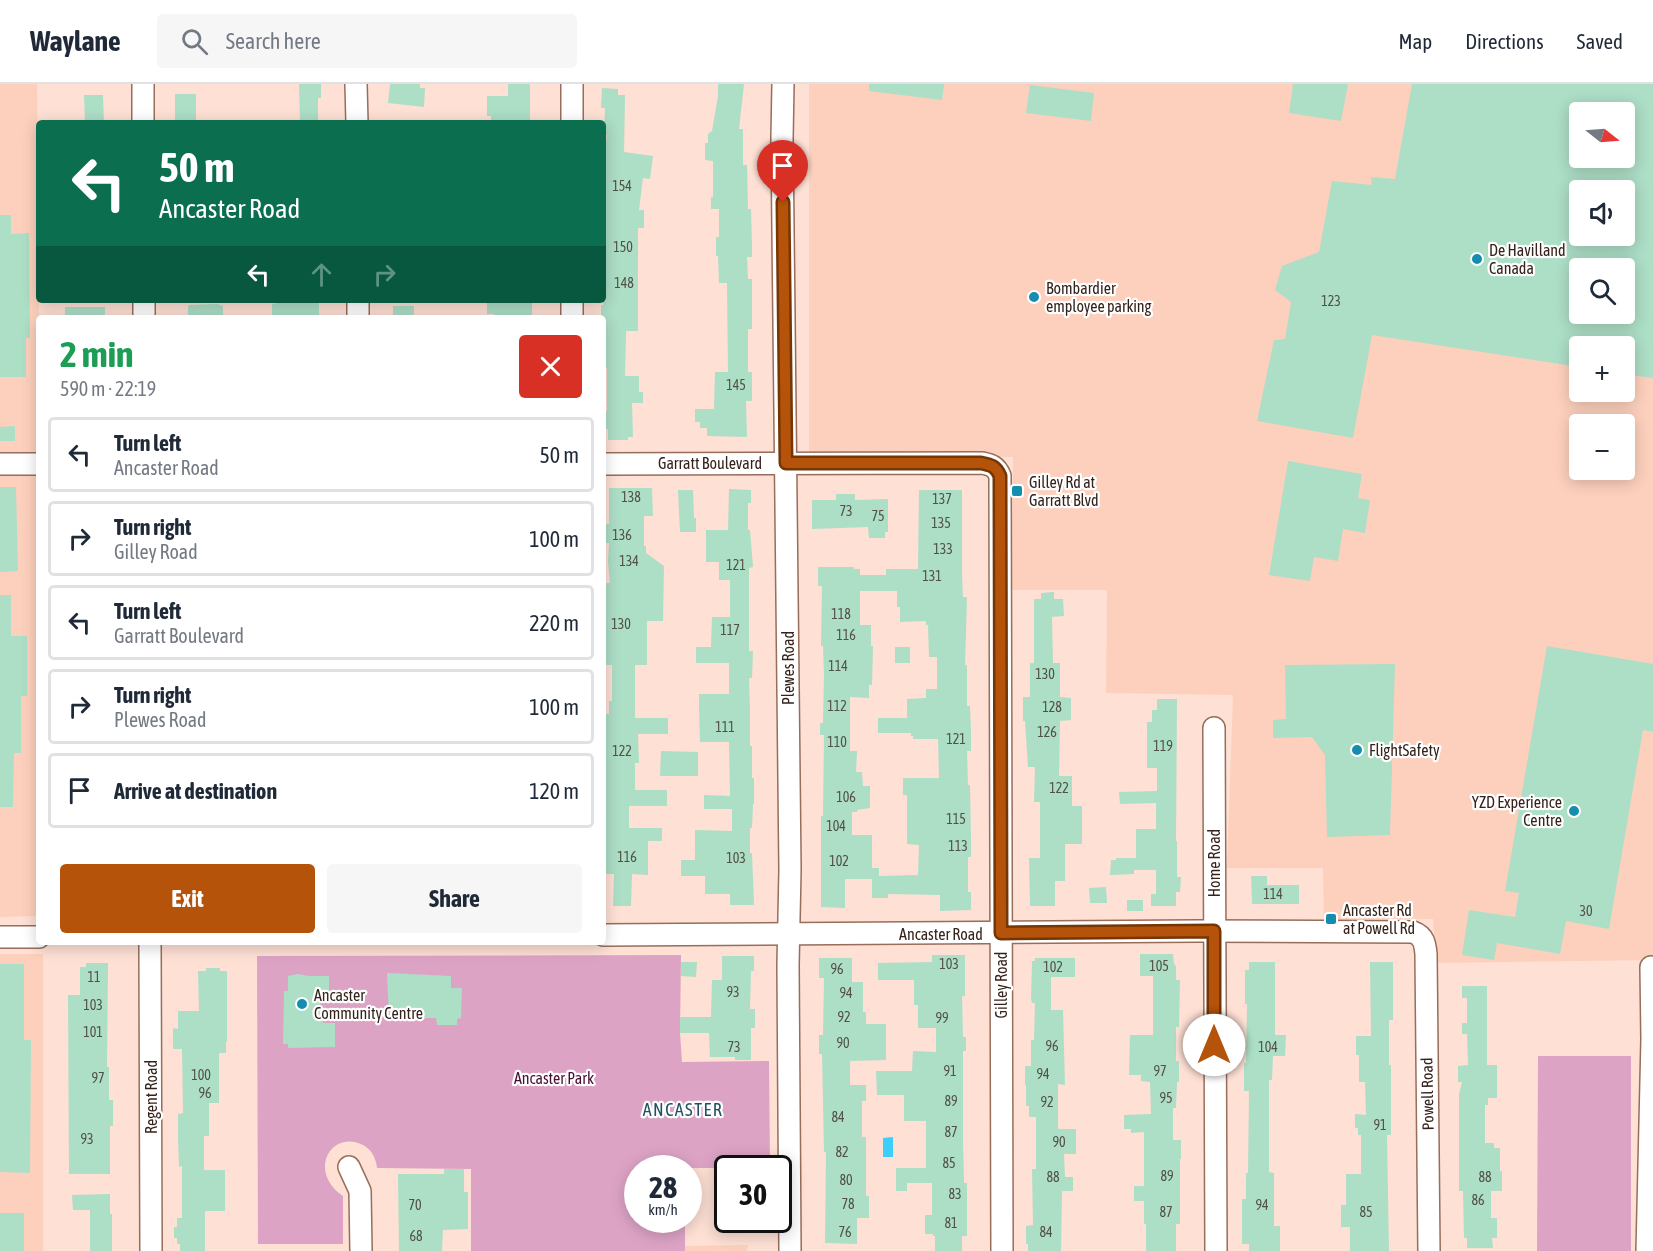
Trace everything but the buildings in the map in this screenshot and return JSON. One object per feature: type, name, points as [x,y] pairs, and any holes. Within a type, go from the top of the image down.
[{"type":"street","points":[[143,84],[143,120]]},
{"type":"street","points":[[356,84],[357,120]]},
{"type":"street","points":[[572,84],[572,120]]},
{"type":"street","name":"Plewes Road","points":[[783,84],[790,870],[788,910],[790,1251]]},
{"type":"street","name":"Garratt Boulevard","points":[[606,464],[981,463],[996,468]]},
{"type":"street","points":[[0,464],[36,464]]},
{"type":"street","name":"Gilley Road","points":[[996,468],[1000,476],[1002,1251]]},
{"type":"street","name":"Home Road","points":[[1214,728],[1216,1251]]},
{"type":"street","name":"Ancaster Road","points":[[606,935],[1214,931],[1407,932],[1418,934],[1422,938]]},
{"type":"street","points":[[0,937],[36,937]]},
{"type":"street","name":"Powell Road","points":[[1422,938],[1425,943],[1429,1251]]},
{"type":"street","name":"Regent Road","points":[[150,945],[151,1251]]},
{"type":"street","points":[[1647,1251],[1652,1039],[1651,967]]},
{"type":"street","points":[[349,1167],[360,1191],[362,1251]]},
{"type":"shaded area","points":[[0,84],[37,84],[36,303],[39,303],[39,315],[36,315],[36,916],[0,917]]},
{"type":"shaded area","points":[[809,84],[1653,84],[1653,960],[1436,963],[1433,919],[1324,920],[1323,868],[1227,868],[1233,695],[1106,693],[1107,590],[1011,590],[1013,457],[809,455]]},
{"type":"shaded area","points":[[0,954],[43,954],[43,1251],[0,1251]]},
{"type":"shaded area","points":[[748,1245],[747,1251],[685,1251],[685,1246]]},
{"type":"green space","name":"Ancaster Park","points":[[681,955],[682,1062],[769,1061],[770,1155],[714,1155],[714,1168],[702,1168],[702,1155],[624,1155],[624,1233],[685,1233],[685,1251],[471,1251],[471,1169],[377,1168],[375,1158],[369,1149],[351,1142],[341,1143],[333,1148],[325,1165],[326,1176],[332,1186],[343,1196],[343,1244],[258,1244],[257,956]]},
{"type":"green space","points":[[1538,1056],[1631,1056],[1631,1251],[1537,1251]]},
{"type":"water","points":[[893,1137],[893,1157],[883,1157],[883,1138]]},
{"type":"place","name":"De Havilland Canada","points":[[1477,259]]},
{"type":"place","name":"Bombardier employee parking","points":[[1034,297]]},
{"type":"place","name":"Gilley Rd at Garratt Blvd","points":[[1017,491]]},
{"type":"place","name":"FlightSafety","points":[[1357,750]]},
{"type":"place","name":"YZD Experience Centre","points":[[1574,811]]},
{"type":"place","name":"Ancaster Rd at Powell Rd","points":[[1331,919]]},
{"type":"place","name":"Ancaster Community Centre","points":[[302,1004]]},
{"type":"district","name":"ANCASTER","points":[[683,1110]]},
{"type":"route","points":[[783,202],[786,463],[981,463],[996,468],[1000,476],[1001,933],[1214,931],[1214,1045]]}]
